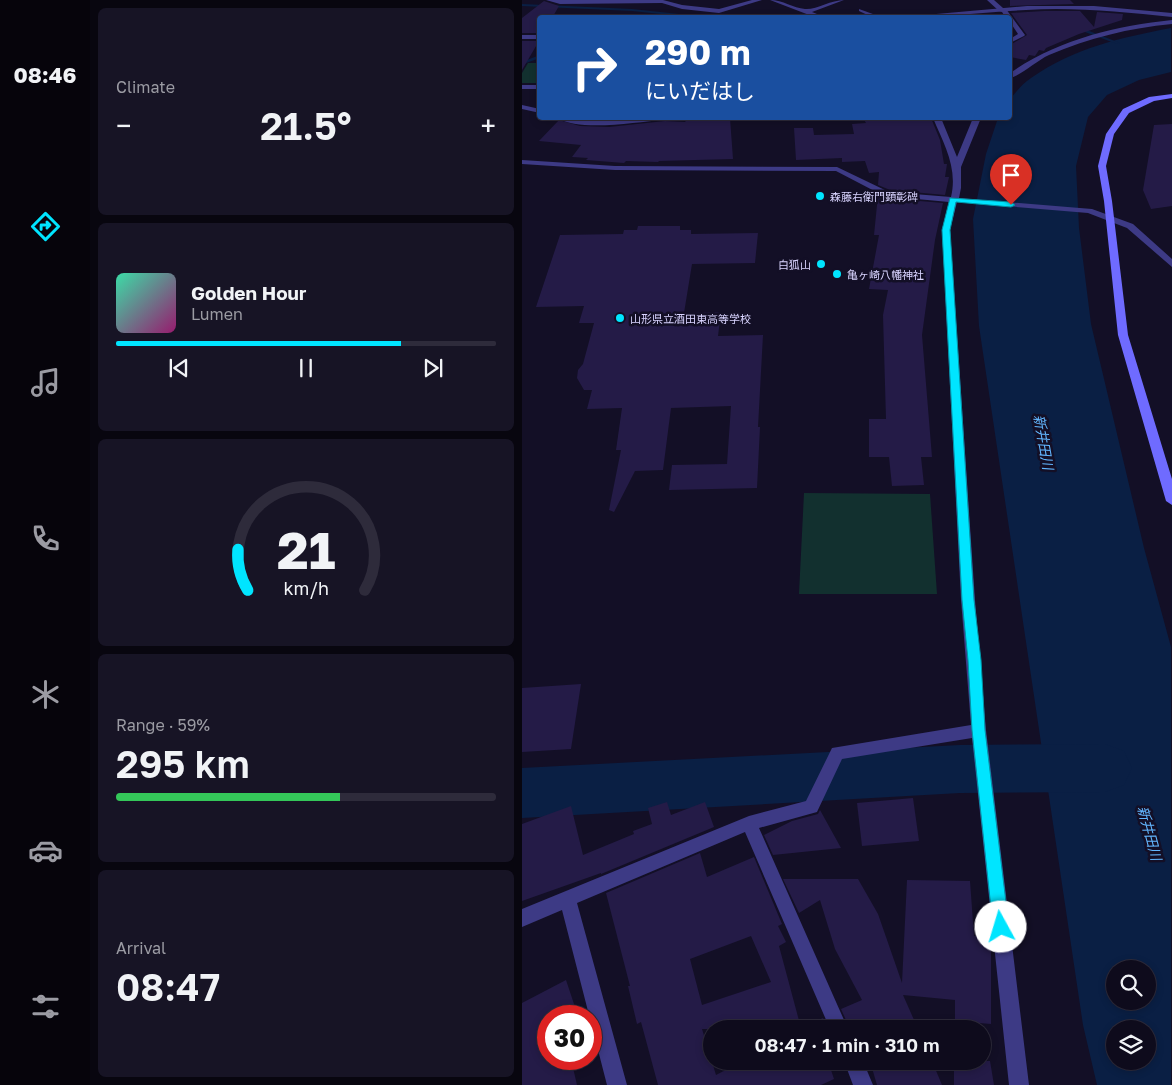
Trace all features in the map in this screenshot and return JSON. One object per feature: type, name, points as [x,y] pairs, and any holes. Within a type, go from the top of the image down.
[{"type":"street","points":[[549,0],[560,2],[658,1],[719,11],[758,0]]},
{"type":"street","points":[[774,0],[817,15]]},
{"type":"street","points":[[808,11],[841,0]]},
{"type":"street","points":[[990,0],[1006,14]]},
{"type":"street","points":[[1086,0],[1094,8]]},
{"type":"street","points":[[978,15],[1094,8],[1172,14]]},
{"type":"street","points":[[861,10],[874,15]]},
{"type":"street","points":[[1012,22],[1022,35],[1012,38]]},
{"type":"street","points":[[1012,74],[1021,66],[1089,36],[1172,22]]},
{"type":"street","points":[[522,37],[537,37]]},
{"type":"street","points":[[522,87],[537,87]]},
{"type":"street","points":[[1172,96],[1152,100],[1126,111],[1110,134],[1102,166],[1110,217],[1123,335],[1172,502]]},
{"type":"street","points":[[522,107],[537,110]]},
{"type":"street","points":[[570,120],[607,122],[635,120]]},
{"type":"street","points":[[938,120],[957,167],[957,188],[946,230],[968,600],[979,730],[1018,1085]]},
{"type":"street","points":[[957,167],[976,120]]},
{"type":"street","points":[[522,162],[616,168],[837,169],[887,194],[1089,211],[1110,217],[1130,226],[1172,264]]},
{"type":"street","points":[[522,918],[749,823],[811,807],[837,753],[979,730]]},
{"type":"street","points":[[749,823],[834,1020]]},
{"type":"street","points":[[568,899],[617,1085]]},
{"type":"street","points":[[857,1070],[863,1085]]},
{"type":"green space","points":[[528,63],[537,63],[537,83],[522,83],[522,73]]},
{"type":"green space","points":[[804,493],[930,494],[937,594],[799,594]]},
{"type":"water","name":"新井田川","points":[[1171,28],[1171,72],[1139,80],[1107,95],[1088,117],[1076,166],[1079,228],[1091,324],[1144,548],[1171,647],[1171,1085],[1097,1085],[1083,1025],[979,326],[973,219],[986,154],[997,120],[1012,120],[1012,97],[1028,80],[1048,67],[1099,45]]},
{"type":"building","points":[[1010,0],[1070,0],[1074,4],[1010,6]]},
{"type":"building","points":[[544,1],[559,6],[554,15],[537,15],[537,33],[522,33],[522,18]]},
{"type":"building","points":[[1080,11],[1094,27],[1097,12],[1123,14],[1122,20],[1079,34],[1046,48],[1044,51],[1039,50],[1035,56],[1029,55],[1026,60],[1012,57],[1012,44],[1027,35],[1011,13]]},
{"type":"building","points":[[522,41],[537,41],[537,44],[522,70]]},
{"type":"building","points":[[559,120],[580,126],[609,127],[665,121],[685,122],[686,120],[730,120],[733,159],[658,162],[626,161],[624,163],[586,160],[588,158],[572,157],[581,145],[539,141]]},
{"type":"building","points":[[864,120],[932,120],[940,140],[944,164],[947,164],[945,177],[949,177],[945,195],[890,190],[878,185],[879,172],[869,173],[865,161],[842,162],[842,158],[796,160],[794,128],[813,128],[814,135],[854,134],[852,124],[866,123]]},
{"type":"building","points":[[1172,124],[1172,206],[1151,209],[1143,190],[1154,125]]},
{"type":"building","points":[[878,195],[884,198],[943,203],[935,240],[922,335],[932,457],[921,457],[924,485],[892,486],[889,457],[869,457],[869,419],[886,419],[883,315],[888,290],[869,289],[879,235],[874,235]]},
{"type":"building","name":"山形県立酒田東高等学校","points":[[638,226],[680,226],[680,230],[691,230],[691,234],[758,233],[755,263],[692,264],[684,313],[721,312],[718,336],[763,335],[757,488],[669,490],[672,465],[727,464],[731,406],[671,408],[663,470],[635,471],[614,512],[609,510],[621,450],[616,450],[622,408],[587,409],[592,390],[584,390],[577,378],[578,370],[583,364],[594,323],[579,323],[584,306],[536,307],[560,235],[623,234],[624,230],[637,230]]},
{"type":"building","points":[[581,684],[571,749],[522,752],[522,688]]},
{"type":"building","points":[[913,798],[919,841],[862,846],[857,803]]},
{"type":"building","points":[[667,802],[671,815],[705,802],[714,827],[601,874],[522,901],[522,824],[571,806],[583,855],[634,834],[633,831],[652,824],[648,808]]},
{"type":"building","points":[[820,810],[841,848],[773,855],[764,835],[792,821],[818,814]]},
{"type":"building","points":[[700,853],[707,877],[754,857],[782,924],[778,926],[786,942],[779,946],[799,1020],[703,1020],[703,1070],[714,1070],[716,1075],[726,1070],[831,1070],[834,1079],[821,1085],[658,1085],[641,1022],[637,1024],[628,986],[630,986],[606,893]],"holes":[[[751,936],[771,982],[702,1005],[690,959]]]},
{"type":"building","points":[[783,879],[858,879],[878,914],[902,983],[907,880],[970,881],[974,936],[991,937],[991,1020],[955,1020],[955,1000],[903,995],[914,1020],[846,1020],[841,1009],[862,1000],[835,949],[820,900],[799,913]]},
{"type":"building","points":[[566,980],[574,1005],[537,1005],[537,1070],[574,1070],[577,1085],[522,1085],[522,1003]]},
{"type":"building","points":[[991,1067],[994,1085],[954,1085],[954,1070],[991,1070]]},
{"type":"building","points":[[873,1070],[936,1070],[942,1085],[877,1085]]},
{"type":"waterway","points":[[522,5],[632,10],[684,15]]},
{"type":"waterway","points":[[1078,28],[1118,43]]},
{"type":"waterway","points":[[522,66],[525,62],[537,57]]},
{"type":"waterway","points":[[522,793],[960,769],[1105,768]]},
{"type":"place","name":"森藤右衛門顕彰碑","points":[[820,196]]},
{"type":"place","name":"白狐山","points":[[821,264]]},
{"type":"place","name":"亀ヶ崎八幡神社","points":[[837,274]]},
{"type":"place","name":"山形県立酒田東高等学校","points":[[620,318]]},
{"type":"route","points":[[1001,927],[979,730],[968,600],[946,230],[953,200],[1011,205]]}]
